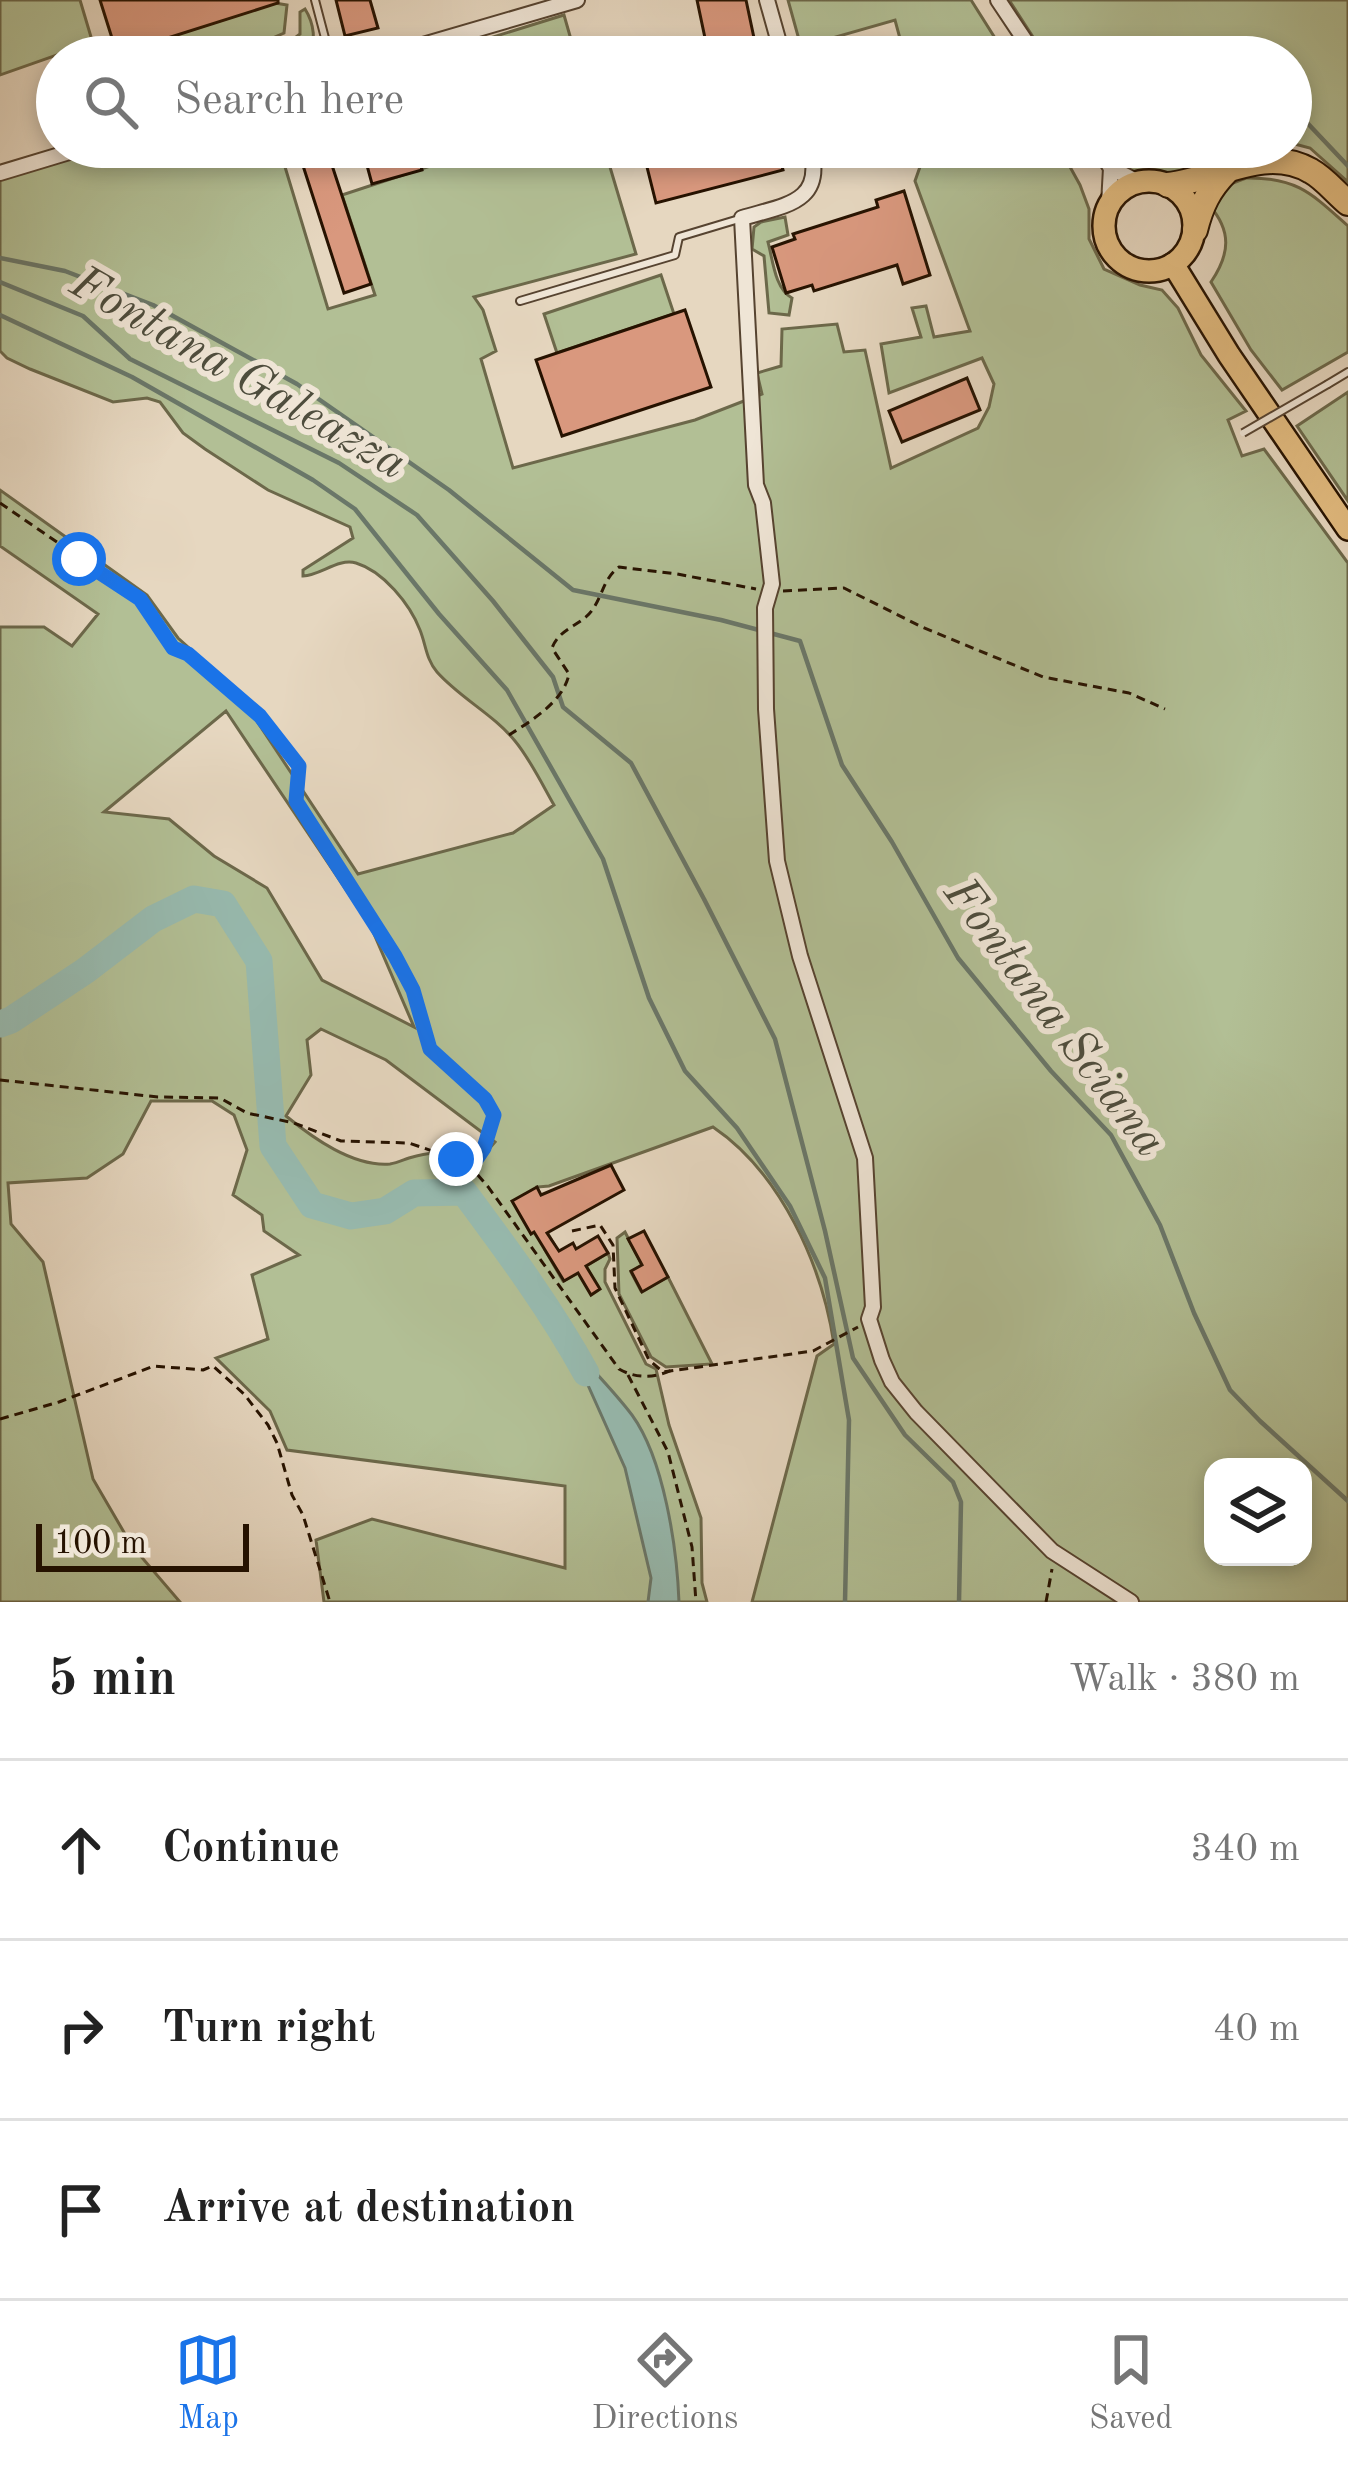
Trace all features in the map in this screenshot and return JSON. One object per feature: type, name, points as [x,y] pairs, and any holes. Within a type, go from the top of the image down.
[{"type":"highway","points":[[1168,184],[1235,168]]},
{"type":"highway","points":[[1303,168],[1348,202]]},
{"type":"highway","points":[[1195,230],[1200,208],[1226,172]]},
{"type":"main road","points":[[1138,182],[1168,184],[1189,203],[1194,216],[1195,230],[1184,255],[1160,270],[1131,267],[1109,248],[1104,219],[1109,204],[1138,182]]},
{"type":"main road","points":[[1174,264],[1229,355],[1348,529]]},
{"type":"street","points":[[454,36],[577,0]]},
{"type":"street","points":[[766,0],[777,36]]},
{"type":"street","points":[[998,0],[1022,36]]},
{"type":"street","points":[[0,173],[36,162]]},
{"type":"street","points":[[815,168],[809,191],[798,200],[742,218],[757,484],[772,584],[766,632],[766,709],[777,860],[800,956],[865,1158],[873,1307],[869,1319],[892,1382],[916,1412],[1052,1551],[1131,1602]]},
{"type":"street","points":[[1109,204],[1111,168],[1138,182]]},
{"type":"lane","points":[[315,0],[324,36]]},
{"type":"lane","points":[[520,301],[675,255],[679,236],[742,218]]},
{"type":"lane","points":[[1243,434],[1348,372]]},
{"type":"path","points":[[0,503],[140,599],[173,648],[188,654],[260,716],[299,766],[296,801],[395,956],[413,990],[430,1049],[485,1099],[494,1115],[484,1148],[471,1167]]},
{"type":"path","points":[[509,735],[553,704],[566,686],[568,674],[552,648],[556,635],[591,613],[619,567],[768,591],[844,588],[922,627],[1043,677],[1129,693],[1165,709]]},
{"type":"path","points":[[0,1080],[158,1097],[220,1098],[247,1113],[294,1123],[341,1141],[409,1143],[456,1159],[471,1167],[619,1369],[657,1377],[672,1370]]},
{"type":"path","points":[[572,1231],[601,1225],[613,1245],[615,1288],[649,1360],[663,1372],[813,1351],[854,1330]]},
{"type":"path","points":[[0,1419],[154,1366],[203,1370],[213,1366],[244,1394],[277,1443],[330,1602]]},
{"type":"path","points":[[627,1374],[668,1451],[692,1547],[696,1602]]},
{"type":"path","points":[[1046,1602],[1052,1551]]},
{"type":"green space","points":[[0,0],[80,0],[91,36],[36,36],[36,62],[0,75]]},
{"type":"green space","points":[[788,0],[971,0],[994,36],[899,36],[895,20],[839,36],[798,36]]},
{"type":"green space","points":[[1009,0],[1348,0],[1348,182],[1312,150],[1312,36],[1032,36]]},
{"type":"green space","points":[[275,3],[287,5],[284,33],[277,36],[172,36]]},
{"type":"green space","points":[[305,9],[311,20],[313,36],[297,36],[300,12]]},
{"type":"green space","points":[[564,15],[570,36],[496,36]]},
{"type":"green space","points":[[36,167],[285,168],[328,309],[375,295],[342,195],[424,168],[610,168],[636,254],[474,297],[496,351],[481,359],[513,468],[695,420],[762,394],[757,373],[781,366],[782,329],[837,324],[844,352],[865,350],[891,468],[978,428],[994,384],[982,358],[889,393],[881,344],[921,337],[912,308],[926,306],[934,337],[970,331],[915,181],[920,168],[1071,168],[1089,209],[1089,239],[1104,269],[1162,290],[1178,308],[1201,355],[1246,411],[1228,420],[1242,456],[1264,449],[1348,563],[1348,1602],[752,1602],[817,1356],[834,1344],[820,1283],[794,1223],[759,1169],[713,1127],[537,1187],[544,1227],[554,1244],[545,1250],[563,1281],[578,1273],[593,1279],[586,1266],[608,1253],[605,1282],[646,1364],[656,1369],[669,1425],[701,1518],[702,1583],[707,1602],[324,1602],[316,1540],[372,1519],[565,1568],[565,1486],[287,1450],[270,1411],[216,1358],[268,1339],[252,1275],[299,1255],[264,1231],[262,1215],[233,1195],[247,1150],[234,1115],[212,1101],[151,1101],[123,1154],[87,1178],[8,1183],[11,1224],[43,1262],[93,1479],[132,1546],[180,1602],[0,1602],[0,627],[44,627],[72,646],[98,614],[0,546],[0,490],[147,595],[178,638],[237,691],[358,874],[513,833],[554,805],[515,741],[437,672],[415,620],[385,581],[349,562],[303,576],[303,570],[353,538],[350,527],[268,490],[205,449],[183,433],[160,402],[147,398],[113,402],[0,351],[0,176]],"holes":[[[226,711],[371,927],[414,1027],[322,980],[267,888],[214,856],[169,819],[104,812]],[[321,1029],[386,1060],[495,1142],[471,1170],[442,1154],[393,1164],[362,1161],[334,1149],[286,1116],[311,1075],[307,1040]]]},
{"type":"green space","points":[[1126,168],[1195,168],[1178,178]]},
{"type":"green space","points":[[1246,178],[1291,184],[1348,226],[1348,352],[1282,390],[1251,350],[1211,282],[1226,243],[1222,224],[1209,205],[1225,186]]},
{"type":"green space","points":[[785,217],[788,235],[768,242],[778,281],[792,298],[789,315],[769,313],[764,256],[752,249],[754,227]]},
{"type":"green space","points":[[661,275],[674,314],[557,353],[544,314]]},
{"type":"green space","points":[[1348,392],[1348,501],[1297,426]]},
{"type":"green space","points":[[625,1232],[642,1265],[631,1272],[641,1291],[668,1277],[712,1364],[666,1367],[651,1357],[619,1294],[617,1238]]},
{"type":"water","points":[[570,1345],[632,1415],[653,1455],[672,1531],[679,1602],[648,1602],[651,1578],[625,1468]]},
{"type":"building","points":[[100,0],[278,0],[174,36],[111,36]]},
{"type":"building","points":[[336,0],[370,0],[378,28],[345,36]]},
{"type":"building","points":[[697,0],[746,0],[754,36],[705,36]]},
{"type":"building","points":[[304,168],[333,168],[371,284],[344,293]]},
{"type":"building","points":[[368,168],[421,168],[422,170],[372,184]]},
{"type":"building","points":[[647,168],[782,168],[783,170],[656,203]]},
{"type":"building","points":[[904,191],[930,275],[903,284],[897,265],[814,291],[812,285],[786,293],[772,247],[795,239],[793,234],[878,207],[876,200]]},
{"type":"building","points":[[685,310],[711,387],[562,436],[536,360]]},
{"type":"building","points":[[967,378],[980,410],[902,442],[889,411]]},
{"type":"building","points":[[611,1165],[624,1190],[547,1233],[559,1251],[573,1243],[576,1249],[598,1236],[608,1253],[586,1266],[600,1289],[591,1295],[578,1273],[564,1281],[512,1201],[537,1187],[541,1195]]},
{"type":"building","points":[[644,1231],[668,1277],[642,1292],[631,1271],[642,1265],[628,1239]]},
{"type":"waterway","points":[[1312,128],[1348,166]]},
{"type":"waterway","name":"Fontana Sciana","points":[[0,258],[65,271],[153,305],[297,384],[449,490],[573,590],[800,641],[842,765],[958,958],[1111,1135],[1160,1225],[1230,1390],[1348,1501]]},
{"type":"waterway","name":"Fontana Galeazza","points":[[0,282],[83,316],[130,359],[339,463],[417,515],[553,677],[563,707],[631,763],[775,1039],[853,1358],[905,1435],[953,1482],[961,1502],[959,1602]]},
{"type":"waterway","points":[[0,315],[132,377],[355,509],[507,690],[603,859],[649,998],[685,1071],[737,1128],[790,1206],[825,1278],[849,1420],[845,1602]]},
{"type":"waterway","points":[[0,1024],[85,971],[153,919],[194,899],[223,904],[259,961],[273,1146],[312,1205],[351,1216],[385,1211],[414,1193],[464,1192],[586,1373]]},
{"type":"route","points":[[79,559],[140,599],[173,648],[188,654],[260,716],[299,766],[296,801],[395,956],[413,990],[430,1049],[485,1099],[494,1115],[484,1148],[471,1167],[456,1159]]}]
